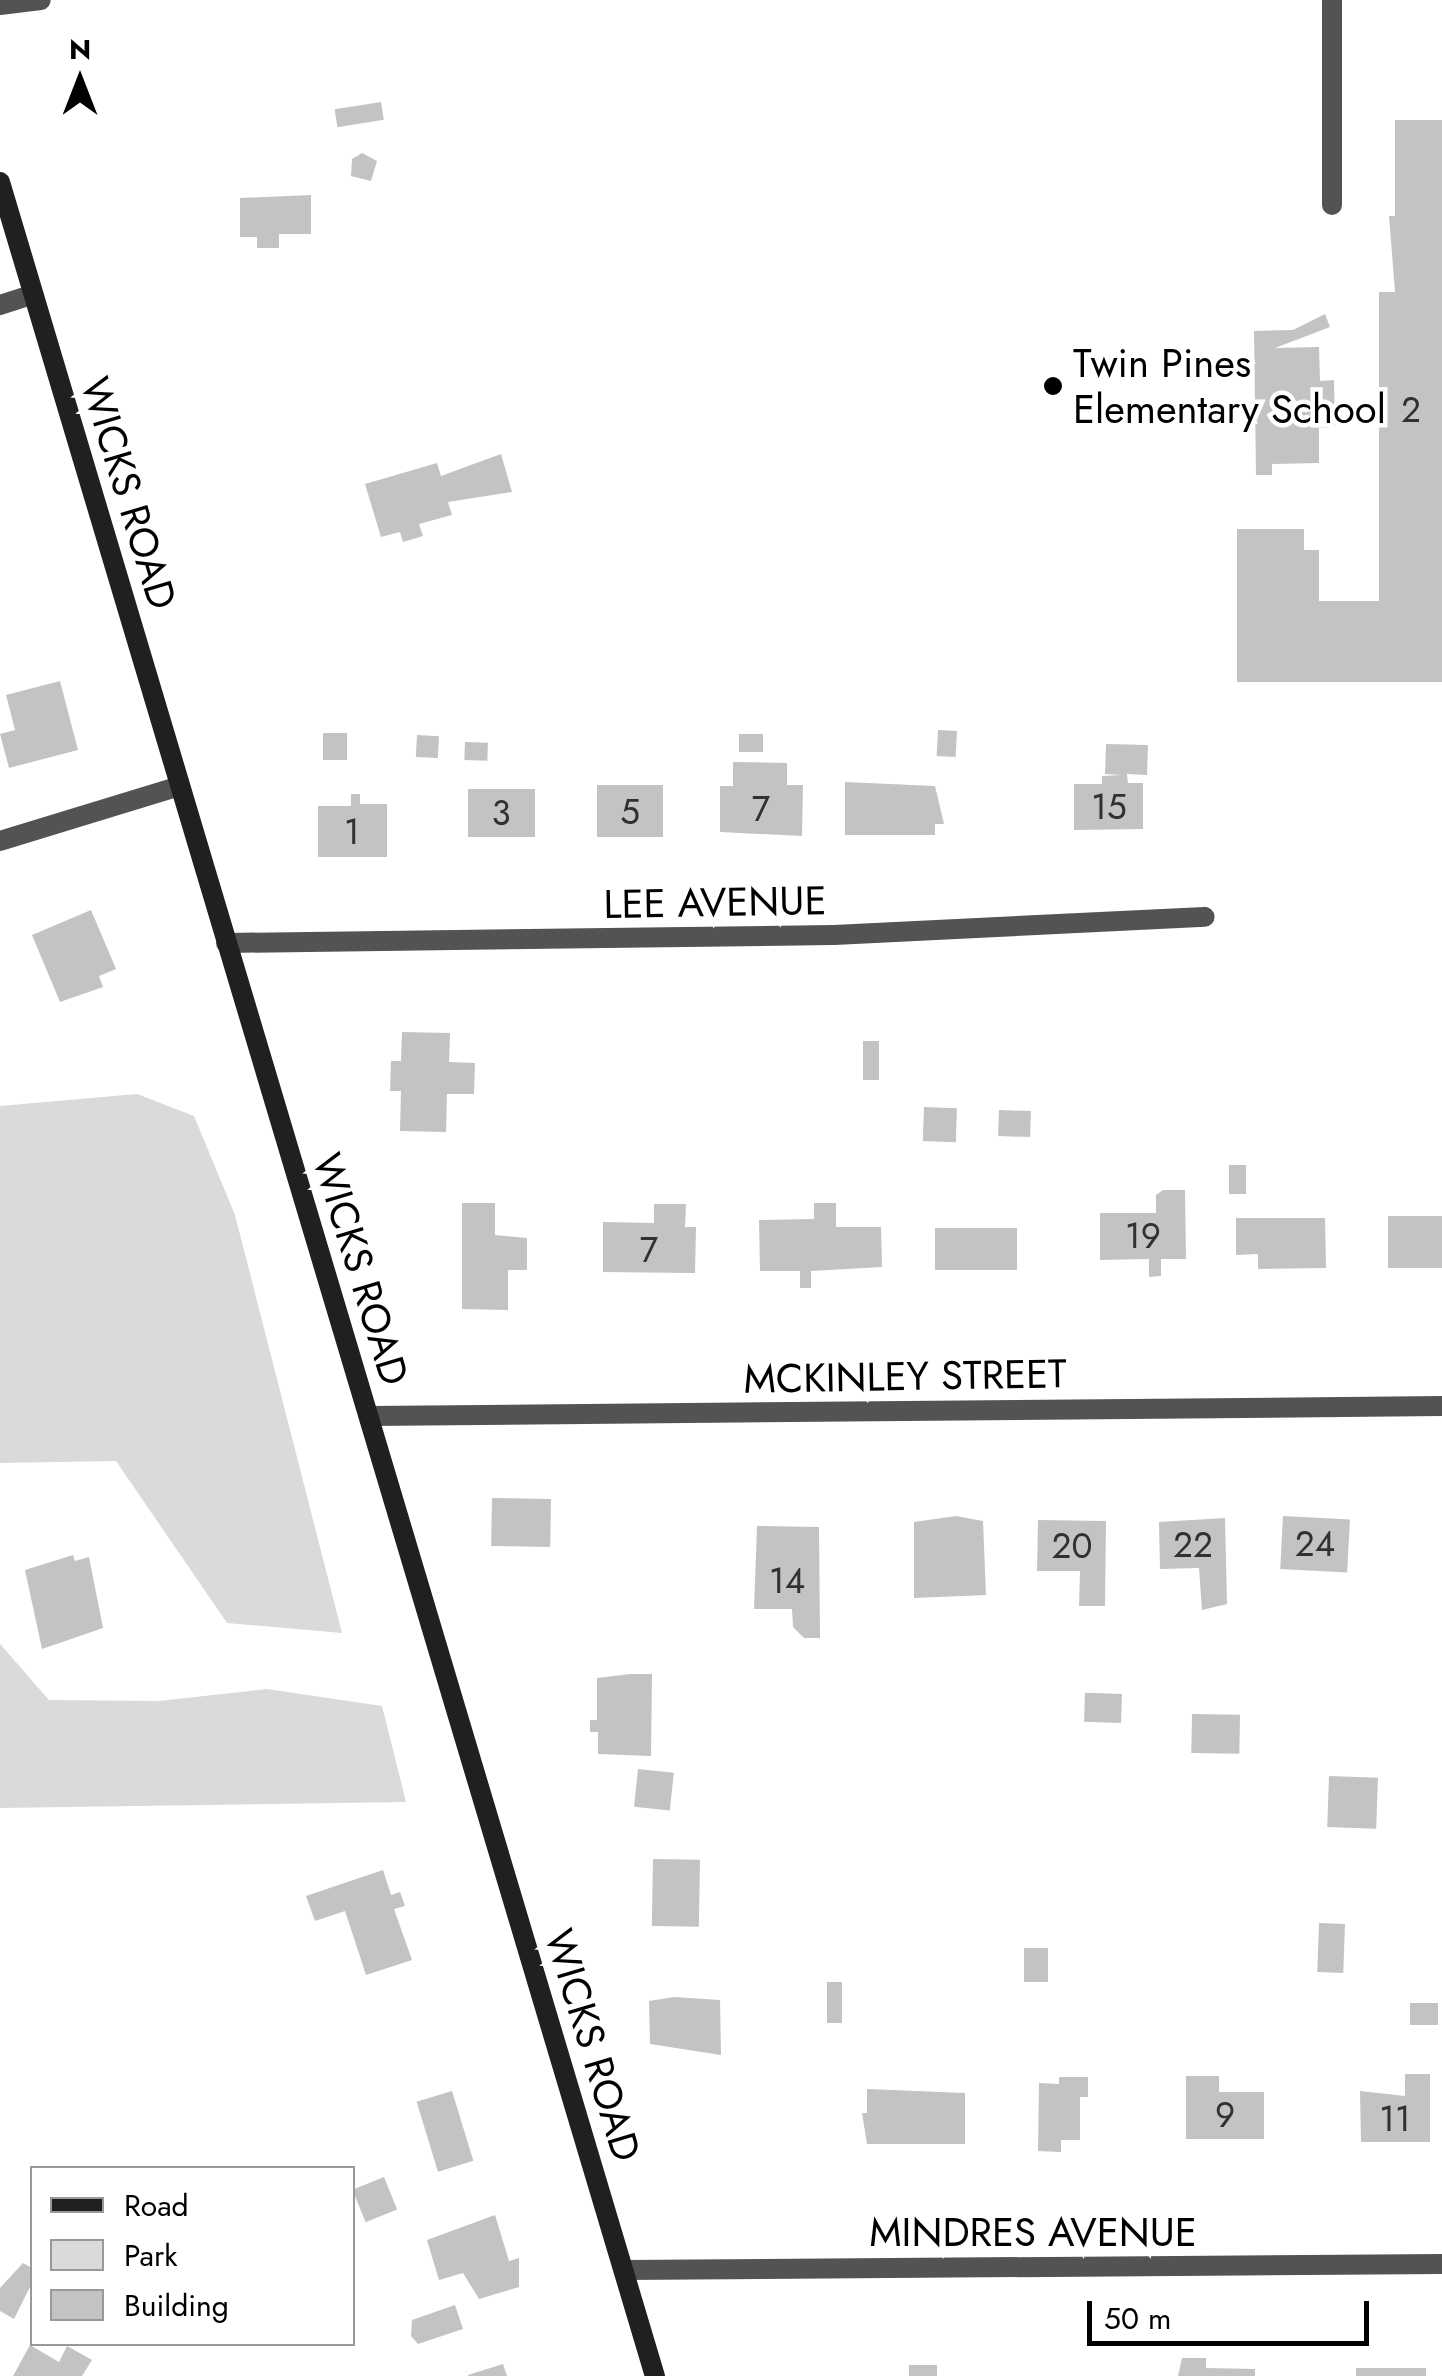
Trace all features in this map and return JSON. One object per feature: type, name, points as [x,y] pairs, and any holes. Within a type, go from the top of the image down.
[{"type":"main road","name":"WICKS ROAD","points":[[0,182],[655,2376]]},
{"type":"street","points":[[0,5],[41,0]]},
{"type":"street","points":[[1332,0],[1332,205]]},
{"type":"street","points":[[0,304],[34,294]]},
{"type":"street","points":[[0,841],[180,786]]},
{"type":"street","name":"LEE AVENUE","points":[[226,943],[834,936],[1205,916]]},
{"type":"street","name":"MCKINLEY STREET","points":[[370,1416],[1442,1406]]},
{"type":"street","name":"MINDRES AVENUE","points":[[624,2270],[1442,2264]]},
{"type":"green space","points":[[137,1094],[194,1116],[235,1215],[342,1633],[227,1623],[116,1461],[0,1463],[0,1106]]},
{"type":"green space","points":[[0,1644],[49,1700],[159,1701],[267,1689],[382,1706],[406,1802],[0,1808]]},
{"type":"building","points":[[381,102],[384,120],[337,127],[335,109]]},
{"type":"building","points":[[1395,120],[1442,120],[1442,682],[1237,682],[1237,529],[1304,529],[1304,550],[1319,550],[1319,601],[1379,601],[1379,292],[1395,292],[1389,216],[1395,216]]},
{"type":"building","points":[[362,153],[377,161],[371,181],[351,176],[352,159]]},
{"type":"building","points":[[311,195],[311,234],[279,234],[279,248],[257,248],[257,237],[240,237],[240,198]]},
{"type":"building","points":[[1325,314],[1330,327],[1275,348],[1319,347],[1320,381],[1334,380],[1335,427],[1319,428],[1319,463],[1272,464],[1272,475],[1256,475],[1254,331],[1293,330]]},
{"type":"building","points":[[501,454],[512,492],[448,502],[452,515],[419,524],[423,536],[403,542],[400,532],[381,537],[365,484],[437,463],[441,476]]},
{"type":"building","points":[[60,681],[78,750],[9,768],[0,734],[15,730],[6,695]]},
{"type":"building","points":[[938,730],[957,731],[956,757],[937,756]]},
{"type":"building","points":[[323,733],[347,733],[347,760],[323,760]]},
{"type":"building","points":[[739,734],[763,734],[763,752],[739,752]]},
{"type":"building","points":[[417,735],[439,736],[438,758],[416,757]]},
{"type":"building","points":[[465,742],[488,743],[487,761],[464,760]]},
{"type":"building","points":[[1106,744],[1148,745],[1147,775],[1127,774],[1128,783],[1143,783],[1143,829],[1074,830],[1074,784],[1102,784],[1102,776],[1122,775],[1105,774]]},
{"type":"building","points":[[733,762],[787,763],[787,785],[803,785],[802,836],[720,832],[720,786],[733,786]]},
{"type":"building","points":[[845,782],[935,786],[944,824],[935,824],[935,835],[845,835]]},
{"type":"building","points":[[597,785],[663,785],[663,837],[597,837]]},
{"type":"building","points":[[468,789],[535,789],[535,837],[468,837]]},
{"type":"building","points":[[351,794],[360,794],[360,804],[387,804],[387,857],[318,857],[318,806],[351,806]]},
{"type":"building","points":[[91,910],[116,969],[99,976],[103,987],[60,1002],[32,935]]},
{"type":"building","points":[[402,1032],[450,1033],[449,1062],[475,1063],[474,1094],[447,1094],[446,1132],[400,1131],[401,1091],[390,1091],[391,1061],[401,1061]]},
{"type":"building","points":[[863,1041],[879,1041],[879,1080],[863,1080]]},
{"type":"building","points":[[924,1107],[957,1108],[956,1142],[923,1141]]},
{"type":"building","points":[[999,1110],[1031,1111],[1030,1137],[998,1136]]},
{"type":"building","points":[[1229,1165],[1246,1165],[1246,1194],[1229,1194]]},
{"type":"building","points":[[1163,1190],[1185,1190],[1186,1259],[1161,1259],[1161,1276],[1149,1277],[1149,1259],[1100,1260],[1100,1213],[1156,1213],[1156,1195]]},
{"type":"building","points":[[462,1203],[495,1203],[495,1235],[527,1238],[527,1270],[508,1270],[508,1310],[462,1309]]},
{"type":"building","points":[[814,1203],[836,1203],[836,1227],[881,1227],[882,1267],[811,1271],[811,1288],[800,1288],[800,1271],[760,1271],[759,1220],[814,1219]]},
{"type":"building","points":[[654,1204],[686,1204],[685,1227],[696,1227],[695,1273],[603,1272],[603,1222],[654,1223]]},
{"type":"building","points":[[1388,1216],[1442,1216],[1442,1268],[1388,1268]]},
{"type":"building","points":[[1236,1218],[1325,1218],[1326,1268],[1258,1269],[1258,1254],[1236,1255]]},
{"type":"building","points":[[935,1228],[1017,1228],[1017,1270],[935,1270]]},
{"type":"building","points":[[492,1498],[551,1499],[550,1547],[491,1546]]},
{"type":"building","points":[[956,1516],[983,1521],[986,1595],[914,1598],[914,1522]]},
{"type":"building","points":[[1283,1516],[1350,1520],[1347,1572],[1280,1569]]},
{"type":"building","points":[[1225,1518],[1227,1604],[1202,1610],[1199,1568],[1160,1569],[1159,1522]]},
{"type":"building","points":[[1038,1520],[1106,1521],[1105,1606],[1079,1606],[1080,1571],[1037,1571]]},
{"type":"building","points":[[757,1526],[819,1527],[820,1638],[804,1638],[793,1627],[792,1609],[754,1609]]},
{"type":"building","points":[[73,1555],[75,1561],[89,1557],[103,1628],[42,1649],[25,1570]]},
{"type":"building","points":[[652,1674],[651,1756],[598,1754],[598,1732],[590,1732],[590,1720],[597,1720],[597,1678]]},
{"type":"building","points":[[1085,1693],[1122,1694],[1121,1723],[1084,1722]]},
{"type":"building","points":[[1192,1714],[1240,1715],[1239,1754],[1191,1753]]},
{"type":"building","points":[[638,1769],[674,1773],[670,1811],[634,1807]]},
{"type":"building","points":[[1329,1776],[1378,1778],[1376,1829],[1327,1827]]},
{"type":"building","points":[[653,1859],[700,1860],[699,1927],[652,1926]]},
{"type":"building","points":[[383,1870],[391,1895],[400,1892],[405,1906],[394,1909],[412,1960],[366,1975],[345,1911],[315,1921],[306,1896]]},
{"type":"building","points":[[1319,1923],[1345,1924],[1343,1973],[1317,1972]]},
{"type":"building","points":[[1024,1948],[1048,1948],[1048,1982],[1024,1982]]},
{"type":"building","points":[[827,1982],[842,1982],[842,2023],[827,2023]]},
{"type":"building","points":[[674,1997],[720,2000],[721,2055],[650,2044],[649,2001]]},
{"type":"building","points":[[1410,2003],[1438,2003],[1438,2025],[1410,2025]]},
{"type":"building","points":[[1405,2074],[1430,2074],[1430,2142],[1361,2142],[1360,2091],[1405,2096]]},
{"type":"building","points":[[1186,2076],[1219,2076],[1219,2092],[1264,2092],[1264,2139],[1186,2139]]},
{"type":"building","points":[[1059,2077],[1088,2077],[1088,2097],[1080,2097],[1080,2140],[1061,2140],[1061,2152],[1038,2151],[1039,2083],[1059,2084]]},
{"type":"building","points":[[867,2089],[965,2093],[965,2144],[867,2144],[862,2113],[867,2113]]},
{"type":"building","points":[[452,2091],[473,2161],[438,2172],[417,2102]]},
{"type":"building","points":[[384,2177],[397,2209],[366,2222],[355,2189]]},
{"type":"building","points":[[495,2215],[509,2261],[519,2258],[519,2287],[479,2299],[463,2273],[439,2280],[427,2240]]},
{"type":"building","points":[[23,2263],[30,2267],[30,2287],[14,2319],[0,2311],[0,2288]]},
{"type":"building","points":[[455,2305],[463,2329],[418,2344],[411,2336],[412,2320]]},
{"type":"building","points":[[30,2345],[59,2362],[67,2346],[92,2360],[82,2376],[13,2376]]},
{"type":"building","points":[[1182,2358],[1206,2358],[1206,2368],[1255,2369],[1255,2376],[1178,2376]]},
{"type":"building","points":[[503,2364],[507,2376],[468,2376],[468,2375]]},
{"type":"building","points":[[909,2365],[937,2365],[937,2376],[909,2376]]},
{"type":"building","points":[[1356,2368],[1426,2368],[1426,2376],[1356,2376]]},
{"type":"place","name":"Twin Pines Elementary School","points":[[1053,386]]}]
